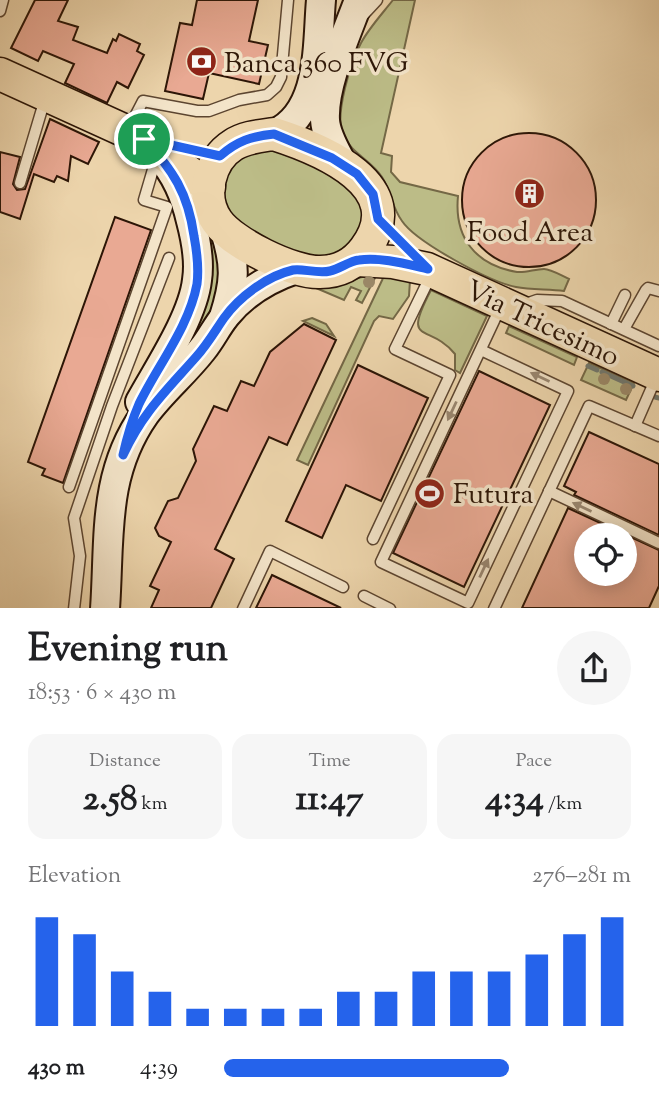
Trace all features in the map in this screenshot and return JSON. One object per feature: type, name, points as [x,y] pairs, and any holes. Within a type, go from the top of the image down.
[{"type":"main road","points":[[224,318],[234,275],[225,231],[212,213],[209,187],[211,171],[220,156],[233,144],[255,136],[283,131],[305,102],[315,74],[321,0]]},
{"type":"main road","points":[[343,165],[328,134],[325,120],[328,89],[359,0]]},
{"type":"main road","points":[[0,74],[135,135],[209,187]]},
{"type":"main road","points":[[225,231],[296,269],[310,272],[340,269],[357,260],[373,238],[378,219],[373,194],[357,174],[304,145],[274,134]]},
{"type":"main road","points":[[135,135],[220,156]]},
{"type":"main road","points":[[106,608],[108,520],[115,479],[111,450],[131,423],[188,311],[197,282],[197,257],[186,201],[179,183],[166,163],[135,135]]},
{"type":"main road","name":"Via Tricesimo","points":[[378,219],[430,270]]},
{"type":"main road","name":"Via Tricesimo","points":[[357,260],[393,262],[430,270],[508,306],[659,365]]},
{"type":"main road","points":[[111,450],[201,352],[224,318],[251,292],[273,278],[296,269]]},
{"type":"lane","points":[[0,11],[3,0]]},
{"type":"lane","points":[[69,487],[167,207],[144,200],[154,166],[135,135],[142,101],[209,111],[239,100],[267,94],[281,77],[288,0]]},
{"type":"lane","points":[[347,33],[377,0]]},
{"type":"lane","points":[[20,183],[46,94]]},
{"type":"lane","points":[[74,608],[80,556],[74,518],[111,450],[169,258]]},
{"type":"lane","points":[[373,539],[450,375],[395,349],[430,270]]},
{"type":"lane","points":[[624,329],[646,290],[648,288],[659,291]]},
{"type":"lane","points":[[611,324],[625,295]]},
{"type":"lane","points":[[481,350],[568,391],[468,603],[381,562],[481,350],[508,306],[537,300],[562,301],[624,329],[659,365],[635,426]]},
{"type":"lane","points":[[494,608],[589,406],[659,436]]},
{"type":"lane","points":[[549,491],[659,543]]},
{"type":"lane","points":[[243,608],[270,551],[343,587]]},
{"type":"lane","points":[[364,596],[390,608]]},
{"type":"green space","points":[[393,0],[415,0],[381,153],[392,156],[391,172],[400,182],[458,196],[458,211],[464,236],[479,256],[490,263],[517,272],[544,269],[553,271],[569,279],[564,291],[504,284],[437,250],[402,221],[378,171],[347,142],[341,126],[341,115],[349,75],[364,37]]},
{"type":"green space","points":[[268,145],[341,178],[366,209],[353,249],[318,262],[241,229],[222,210],[220,178],[230,159]]},
{"type":"green space","points":[[203,225],[219,244],[220,304],[196,341],[170,356]]},
{"type":"green space","points":[[377,274],[362,303],[356,300],[361,291],[351,287],[344,300],[316,288],[332,286]]},
{"type":"green space","points":[[385,274],[410,280],[409,296],[393,319],[379,316],[374,321],[308,465],[297,460]]},
{"type":"green space","points":[[431,290],[487,316],[460,373],[455,370],[455,354],[419,327],[418,320]]},
{"type":"green space","points":[[312,318],[326,324],[334,336],[303,321]]},
{"type":"green space","points":[[509,326],[577,357],[574,365],[506,333]]},
{"type":"green space","points":[[589,363],[634,383],[626,400],[581,380]]},
{"type":"building","points":[[35,0],[68,0],[58,21],[78,27],[73,40],[107,53],[113,39],[116,41],[119,34],[140,44],[137,51],[144,55],[128,88],[117,82],[107,103],[65,83],[74,64],[43,51],[38,61],[11,48]]},
{"type":"building","points":[[197,0],[258,0],[249,41],[268,45],[259,84],[209,73],[203,99],[165,91],[180,23],[192,25]]},
{"type":"building","points":[[50,119],[99,142],[88,164],[71,156],[68,181],[57,176],[54,182],[34,174],[20,219],[0,212],[0,152],[20,157],[13,184],[17,190],[25,189]]},
{"type":"building","name":"Food Area","points":[[529,133],[555,138],[576,153],[591,174],[596,200],[591,226],[576,247],[555,262],[529,267],[503,262],[482,247],[467,226],[462,200],[467,174],[482,153],[503,138]]},
{"type":"building","points":[[115,217],[151,230],[63,483],[42,475],[45,469],[28,462]]},
{"type":"building","points":[[304,324],[336,340],[287,445],[269,437],[215,549],[234,559],[211,608],[151,608],[159,590],[150,586],[171,542],[159,536],[155,528],[168,501],[178,498],[196,461],[193,449],[214,406],[227,411],[241,381],[254,386],[270,352]]},
{"type":"building","points":[[358,365],[428,398],[381,501],[346,485],[322,538],[286,521]]},
{"type":"building","points":[[479,371],[550,405],[464,587],[393,553]]},
{"type":"building","points":[[589,432],[659,464],[659,535],[574,495],[576,492],[564,486]]},
{"type":"building","points":[[568,508],[600,523],[574,523],[574,586],[637,586],[637,540],[659,550],[659,586],[649,608],[522,608]]},
{"type":"building","points":[[272,575],[341,608],[256,608]]},
{"type":"waterway","points":[[588,366],[597,370]]},
{"type":"waterway","points":[[602,372],[633,386]]},
{"type":"waterway","points":[[655,397],[659,398]]},
{"type":"place","name":"Banca 360 FVG","points":[[201,62]]},
{"type":"place","name":"Food Area","points":[[530,194]]},
{"type":"place","name":"Futura","points":[[430,493]]},
{"type":"route","points":[[274,134],[316,150],[357,174],[373,194],[378,219],[428,269],[393,262],[357,260],[340,269],[326,272],[296,269],[262,285],[233,308],[201,352],[154,402],[137,426],[123,455],[131,423],[188,311],[197,282],[197,257],[186,201],[179,183],[166,163],[144,139],[220,156],[233,144],[255,136],[274,134]]}]
